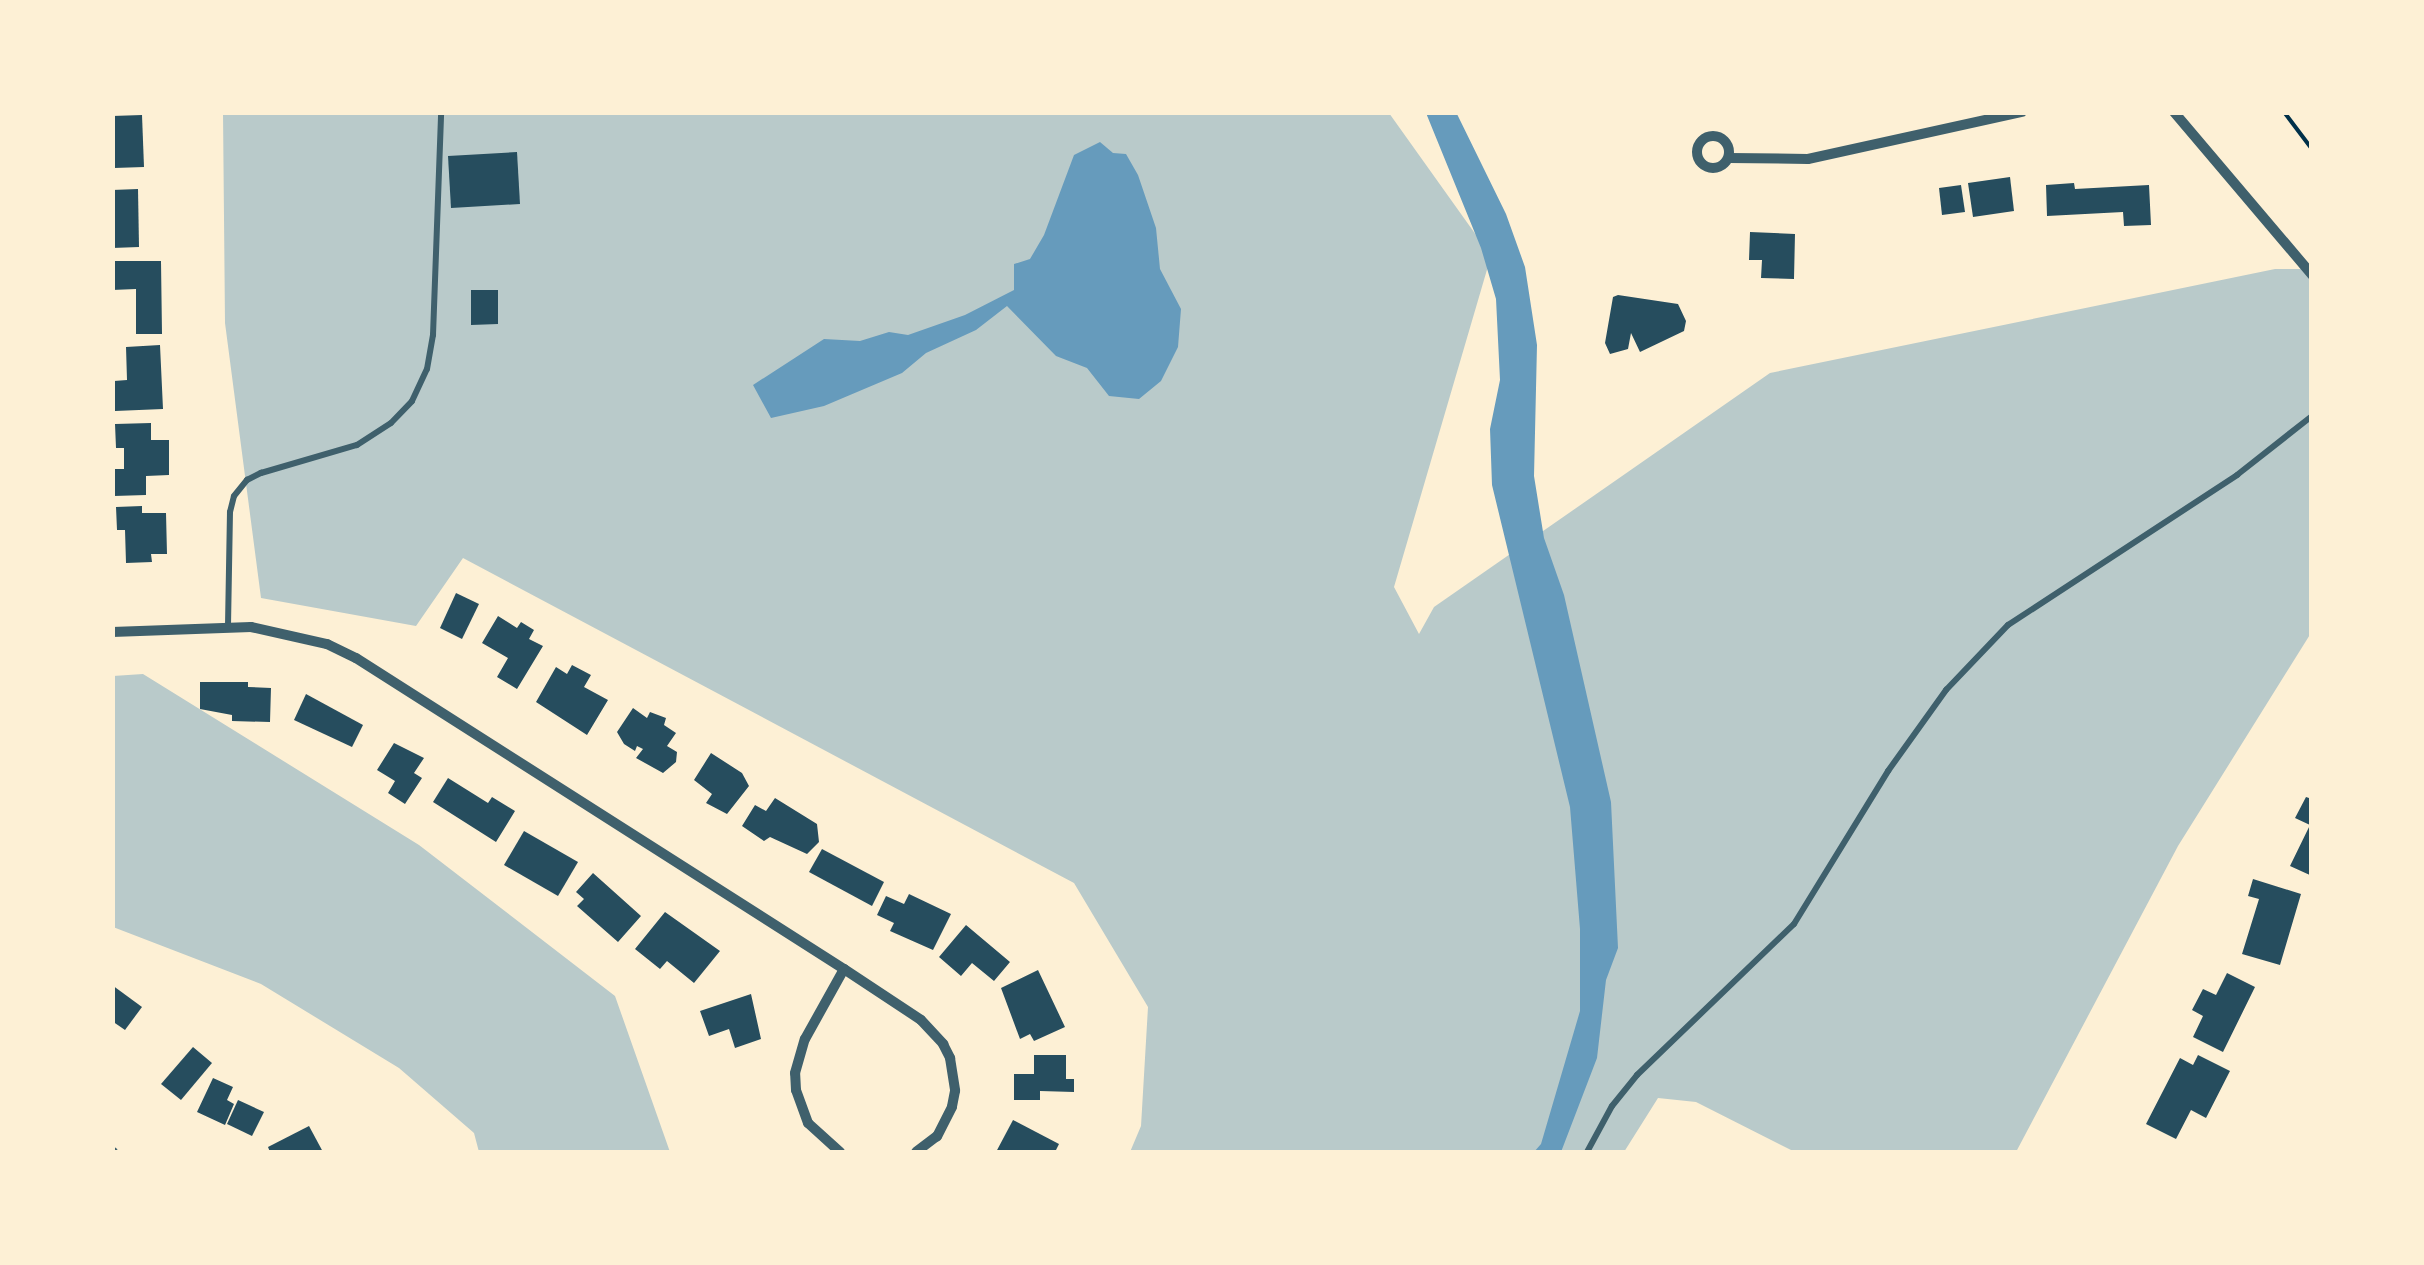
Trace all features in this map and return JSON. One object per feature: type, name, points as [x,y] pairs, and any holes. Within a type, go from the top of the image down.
[{"type":"street","points":[[1729,158],[1808,160],[2022,112]]},
{"type":"street","points":[[2174,112],[2312,276]]},
{"type":"street","points":[[112,632],[228,626],[299,636],[356,658],[844,969],[921,1020],[944,1044],[950,1058],[952,1107],[937,1136],[916,1152]]},
{"type":"street","points":[[840,1152],[808,1123],[796,1090],[796,1073],[805,1039],[844,969]]},
{"type":"lane","points":[[228,626],[230,512],[240,488],[261,473],[356,444],[391,424],[412,400],[427,369],[433,335],[441,112]]},
{"type":"lane","points":[[1587,1152],[1612,1106],[1638,1075],[1794,924],[1888,772],[1936,703],[2008,625],[2237,475],[2312,416]]},
{"type":"path","points":[[2284,112],[2312,149]]},
{"type":"shaded area","points":[[223,113],[1389,113],[1491,256],[1394,587],[1419,634],[1434,607],[1770,373],[2275,269],[2311,269],[2311,633],[2178,846],[2016,1152],[1795,1152],[1696,1102],[1658,1098],[1624,1152],[1130,1152],[1141,1126],[1148,1007],[1074,883],[463,558],[416,626],[261,598],[225,323]]},
{"type":"shaded area","points":[[143,674],[419,845],[615,996],[670,1152],[479,1152],[474,1133],[399,1068],[261,984],[113,927],[113,676]]},
{"type":"water","points":[[1426,113],[1457,114],[1506,214],[1525,267],[1537,345],[1534,476],[1544,538],[1564,595],[1611,802],[1618,948],[1606,980],[1597,1058],[1561,1152],[1534,1152],[1541,1144],[1580,1011],[1580,929],[1570,807],[1492,485],[1490,429],[1500,380],[1496,299],[1481,248]]},
{"type":"water","points":[[1100,142],[1113,153],[1126,154],[1138,175],[1156,228],[1160,269],[1181,309],[1178,347],[1161,381],[1139,399],[1109,396],[1087,368],[1056,356],[1007,306],[976,330],[926,353],[902,373],[824,406],[771,418],[753,385],[824,339],[860,341],[889,332],[908,335],[965,315],[1014,290],[1014,264],[1030,259],[1044,235],[1074,155]]},
{"type":"building","points":[[142,115],[144,167],[114,168],[112,116]]},
{"type":"building","points":[[517,152],[520,204],[451,208],[448,156]]},
{"type":"building","points":[[2010,177],[2014,211],[1973,217],[1968,183]]},
{"type":"building","points":[[2074,183],[2075,189],[2149,185],[2151,225],[2124,226],[2123,212],[2047,216],[2046,185]]},
{"type":"building","points":[[1961,185],[1965,212],[1942,215],[1939,188]]},
{"type":"building","points":[[138,189],[139,247],[112,248],[112,190]]},
{"type":"building","points":[[1750,232],[1795,234],[1794,279],[1761,278],[1762,260],[1749,260]]},
{"type":"building","points":[[112,261],[161,261],[162,334],[136,334],[136,289],[112,290]]},
{"type":"building","points":[[471,290],[498,290],[498,324],[471,325]]},
{"type":"building","points":[[1613,297],[1678,304],[1686,321],[1684,331],[1640,352],[1631,333],[1628,349],[1610,354],[1605,343]]},
{"type":"building","points":[[160,345],[163,409],[115,411],[114,381],[127,380],[126,347]]},
{"type":"building","points":[[151,423],[151,440],[169,440],[169,475],[146,476],[146,495],[114,496],[113,469],[124,469],[124,448],[116,448],[115,424]]},
{"type":"building","points":[[142,506],[142,513],[166,513],[167,554],[151,554],[152,562],[126,563],[125,530],[117,530],[116,507]]},
{"type":"building","points":[[456,593],[479,604],[462,639],[440,628]]},
{"type":"building","points":[[498,616],[517,628],[521,622],[534,630],[529,639],[543,646],[517,689],[497,677],[508,658],[482,643]]},
{"type":"building","points":[[572,665],[591,675],[584,687],[608,700],[587,735],[536,702],[556,667],[567,674]]},
{"type":"building","points":[[200,682],[248,682],[248,687],[271,688],[270,722],[232,721],[232,715],[200,709]]},
{"type":"building","points":[[306,694],[363,725],[352,747],[294,720]]},
{"type":"building","points":[[633,708],[647,718],[650,712],[666,718],[664,725],[676,733],[667,746],[677,752],[676,762],[663,773],[636,758],[643,749],[637,746],[635,751],[624,744],[617,732]]},
{"type":"building","points":[[394,743],[424,758],[414,773],[422,778],[405,804],[388,793],[395,781],[377,770]]},
{"type":"building","points":[[711,753],[742,773],[749,786],[727,814],[706,803],[712,794],[694,780]]},
{"type":"building","points":[[448,778],[488,803],[492,797],[515,811],[496,842],[433,802]]},
{"type":"building","points":[[2306,797],[2312,799],[2312,876],[2290,866],[2310,825],[2295,818]]},
{"type":"building","points":[[775,798],[817,824],[819,842],[807,854],[770,837],[764,841],[742,826],[755,805],[766,811]]},
{"type":"building","points":[[524,831],[578,862],[558,896],[504,865]]},
{"type":"building","points":[[822,849],[884,882],[872,906],[809,872]]},
{"type":"building","points":[[593,873],[641,916],[618,942],[577,906],[584,899],[576,892]]},
{"type":"building","points":[[2253,879],[2301,894],[2280,965],[2242,954],[2259,899],[2248,896]]},
{"type":"building","points":[[909,894],[951,914],[933,950],[890,931],[894,923],[877,915],[886,896],[904,904]]},
{"type":"building","points":[[665,912],[720,951],[694,983],[667,961],[660,969],[635,949]]},
{"type":"building","points":[[966,925],[1010,962],[994,981],[972,963],[961,976],[939,957]]},
{"type":"building","points":[[1038,970],[1065,1027],[1034,1041],[1030,1034],[1020,1039],[1001,988]]},
{"type":"building","points":[[2227,973],[2255,987],[2223,1052],[2193,1037],[2203,1016],[2192,1010],[2203,989],[2216,995]]},
{"type":"building","points":[[112,985],[142,1007],[125,1030],[112,1021]]},
{"type":"building","points":[[751,994],[761,1039],[735,1048],[729,1029],[709,1036],[700,1011]]},
{"type":"building","points":[[193,1047],[212,1063],[181,1100],[161,1084]]},
{"type":"building","points":[[1034,1055],[1066,1055],[1066,1079],[1074,1079],[1074,1092],[1040,1091],[1040,1100],[1014,1100],[1014,1074],[1034,1074]]},
{"type":"building","points":[[2198,1055],[2230,1071],[2206,1118],[2191,1110],[2176,1139],[2146,1124],[2180,1058],[2193,1065]]},
{"type":"building","points":[[213,1078],[233,1087],[227,1100],[234,1104],[225,1125],[197,1112]]},
{"type":"building","points":[[238,1100],[264,1112],[252,1136],[227,1124]]},
{"type":"building","points":[[1013,1120],[1059,1144],[1055,1152],[996,1152]]},
{"type":"building","points":[[309,1126],[323,1152],[270,1152],[268,1147]]}]
